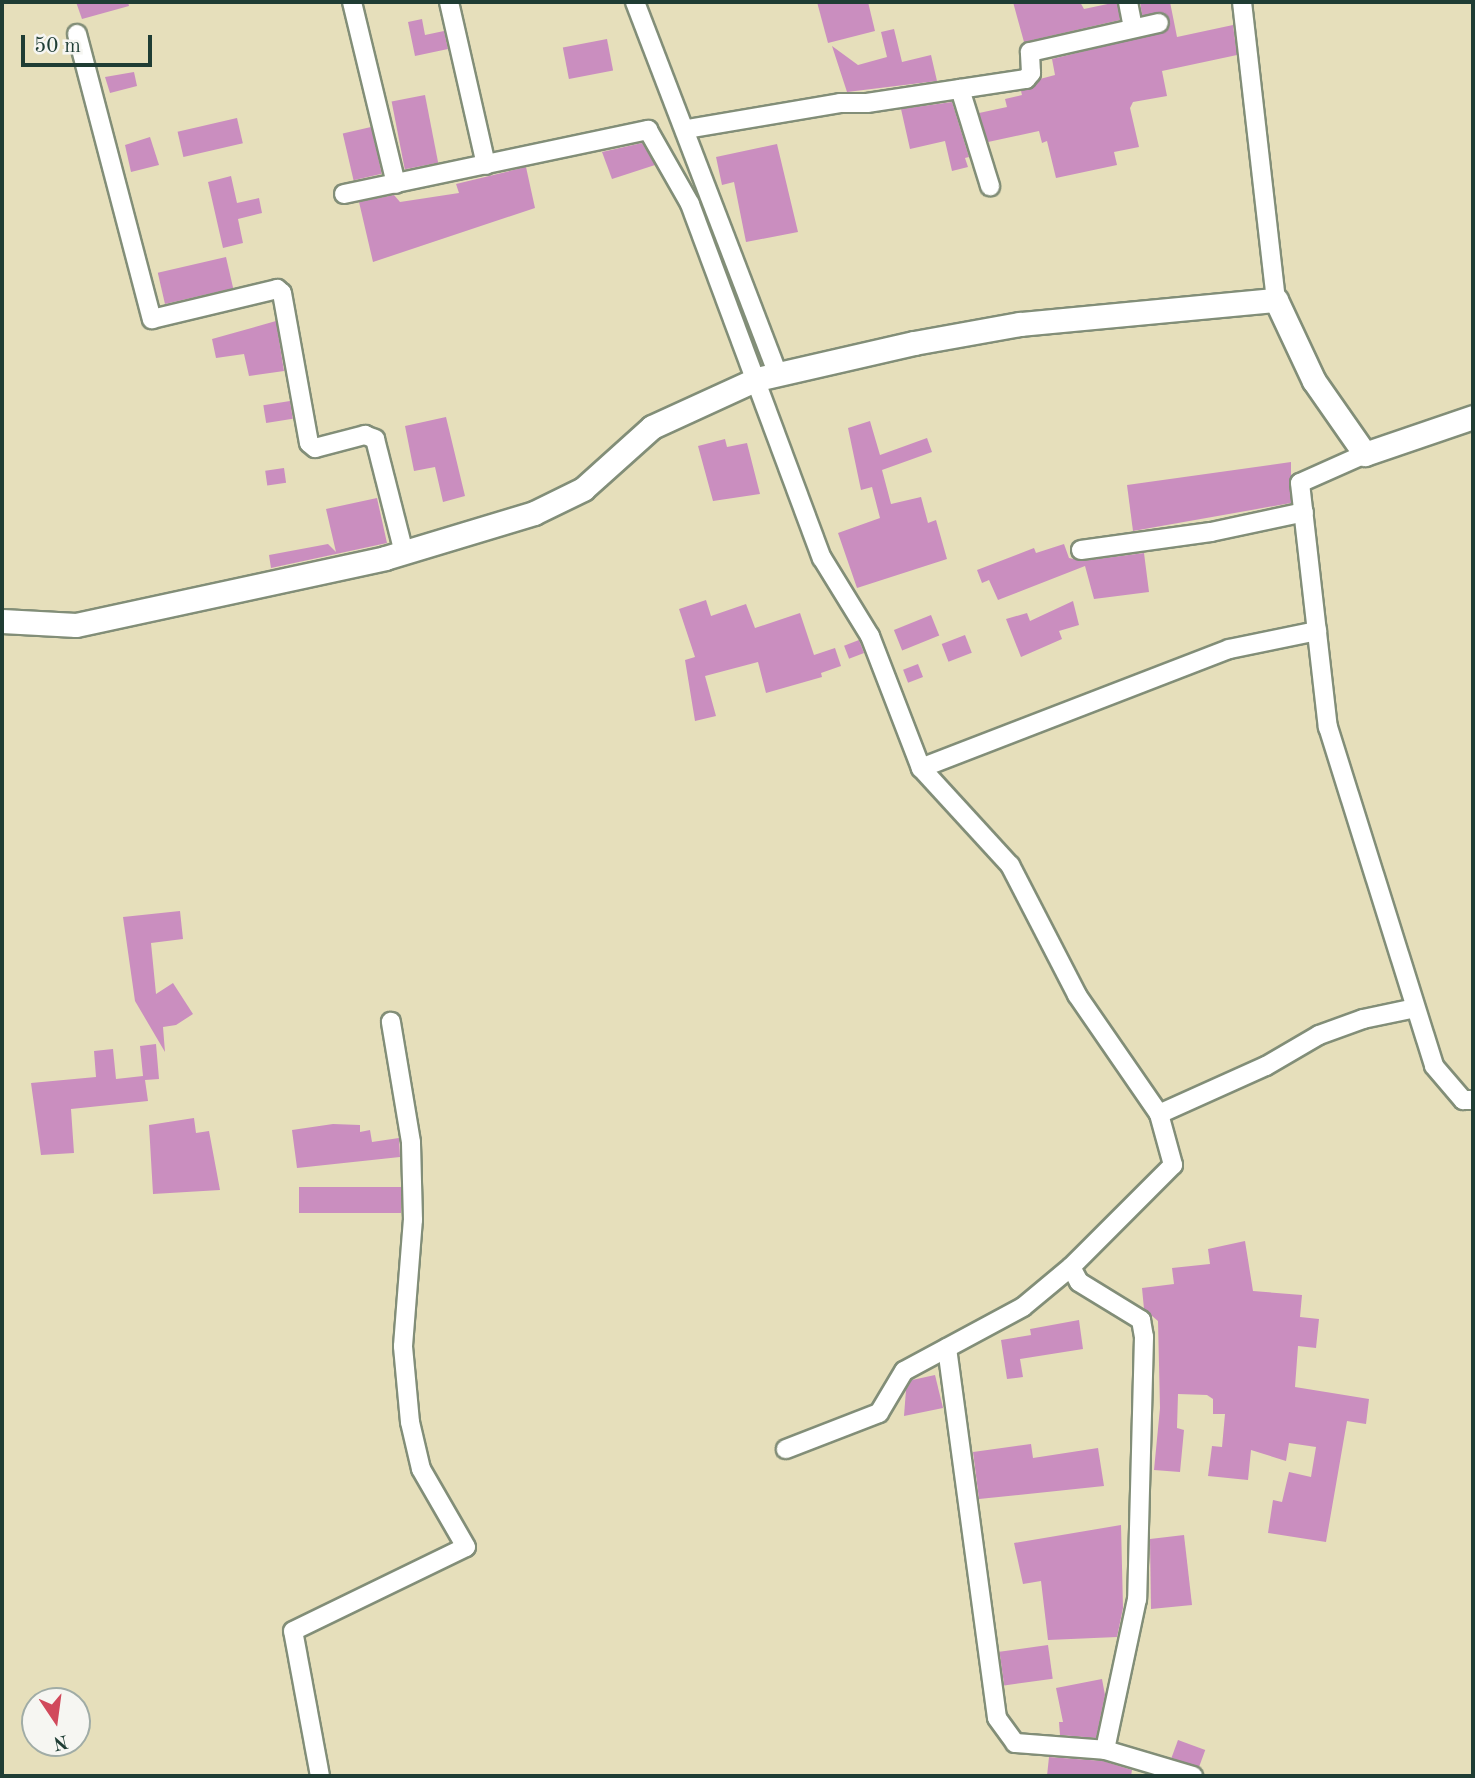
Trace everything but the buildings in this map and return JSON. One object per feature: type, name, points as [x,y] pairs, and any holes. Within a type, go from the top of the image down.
[{"type":"street","points":[[352,2],[396,184]]},
{"type":"street","points":[[449,2],[486,165]]},
{"type":"street","points":[[635,2],[687,129],[768,377],[822,558],[870,636],[921,768],[1010,865],[1077,995],[1158,1114],[1173,1165],[1071,1267],[1023,1307],[904,1371],[879,1413],[786,1449]]},
{"type":"street","points":[[1128,2],[1133,28]]},
{"type":"street","points":[[1242,2],[1276,300],[1314,381],[1365,454]]},
{"type":"street","points":[[687,129],[840,103],[1026,79],[1031,73],[1030,52],[1159,23]]},
{"type":"street","points":[[77,34],[149,314],[157,321],[277,289],[282,293],[309,443],[316,448],[372,436],[403,549]]},
{"type":"street","points":[[960,89],[990,186]]},
{"type":"street","points":[[344,194],[648,131],[690,204],[768,377]]},
{"type":"street","points":[[2,621],[76,625],[299,579],[534,513],[583,489],[652,427],[768,377],[1020,324],[1276,300]]},
{"type":"street","points":[[1473,417],[1365,454],[1300,482],[1328,727],[1434,1066],[1463,1100],[1473,1100]]},
{"type":"street","points":[[1081,550],[1211,532],[1304,512]]},
{"type":"street","points":[[921,768],[1229,649],[1317,631]]},
{"type":"street","points":[[1158,1114],[1266,1066],[1319,1034],[1415,1008]]},
{"type":"street","points":[[320,1776],[293,1631],[466,1547],[421,1469],[410,1422],[403,1346],[412,1220],[411,1142],[391,1022]]},
{"type":"street","points":[[1071,1267],[1079,1282],[1142,1320],[1144,1337],[1137,1599],[1105,1751]]},
{"type":"street","points":[[947,1348],[997,1718],[1015,1743],[1105,1751],[1193,1776]]}]
